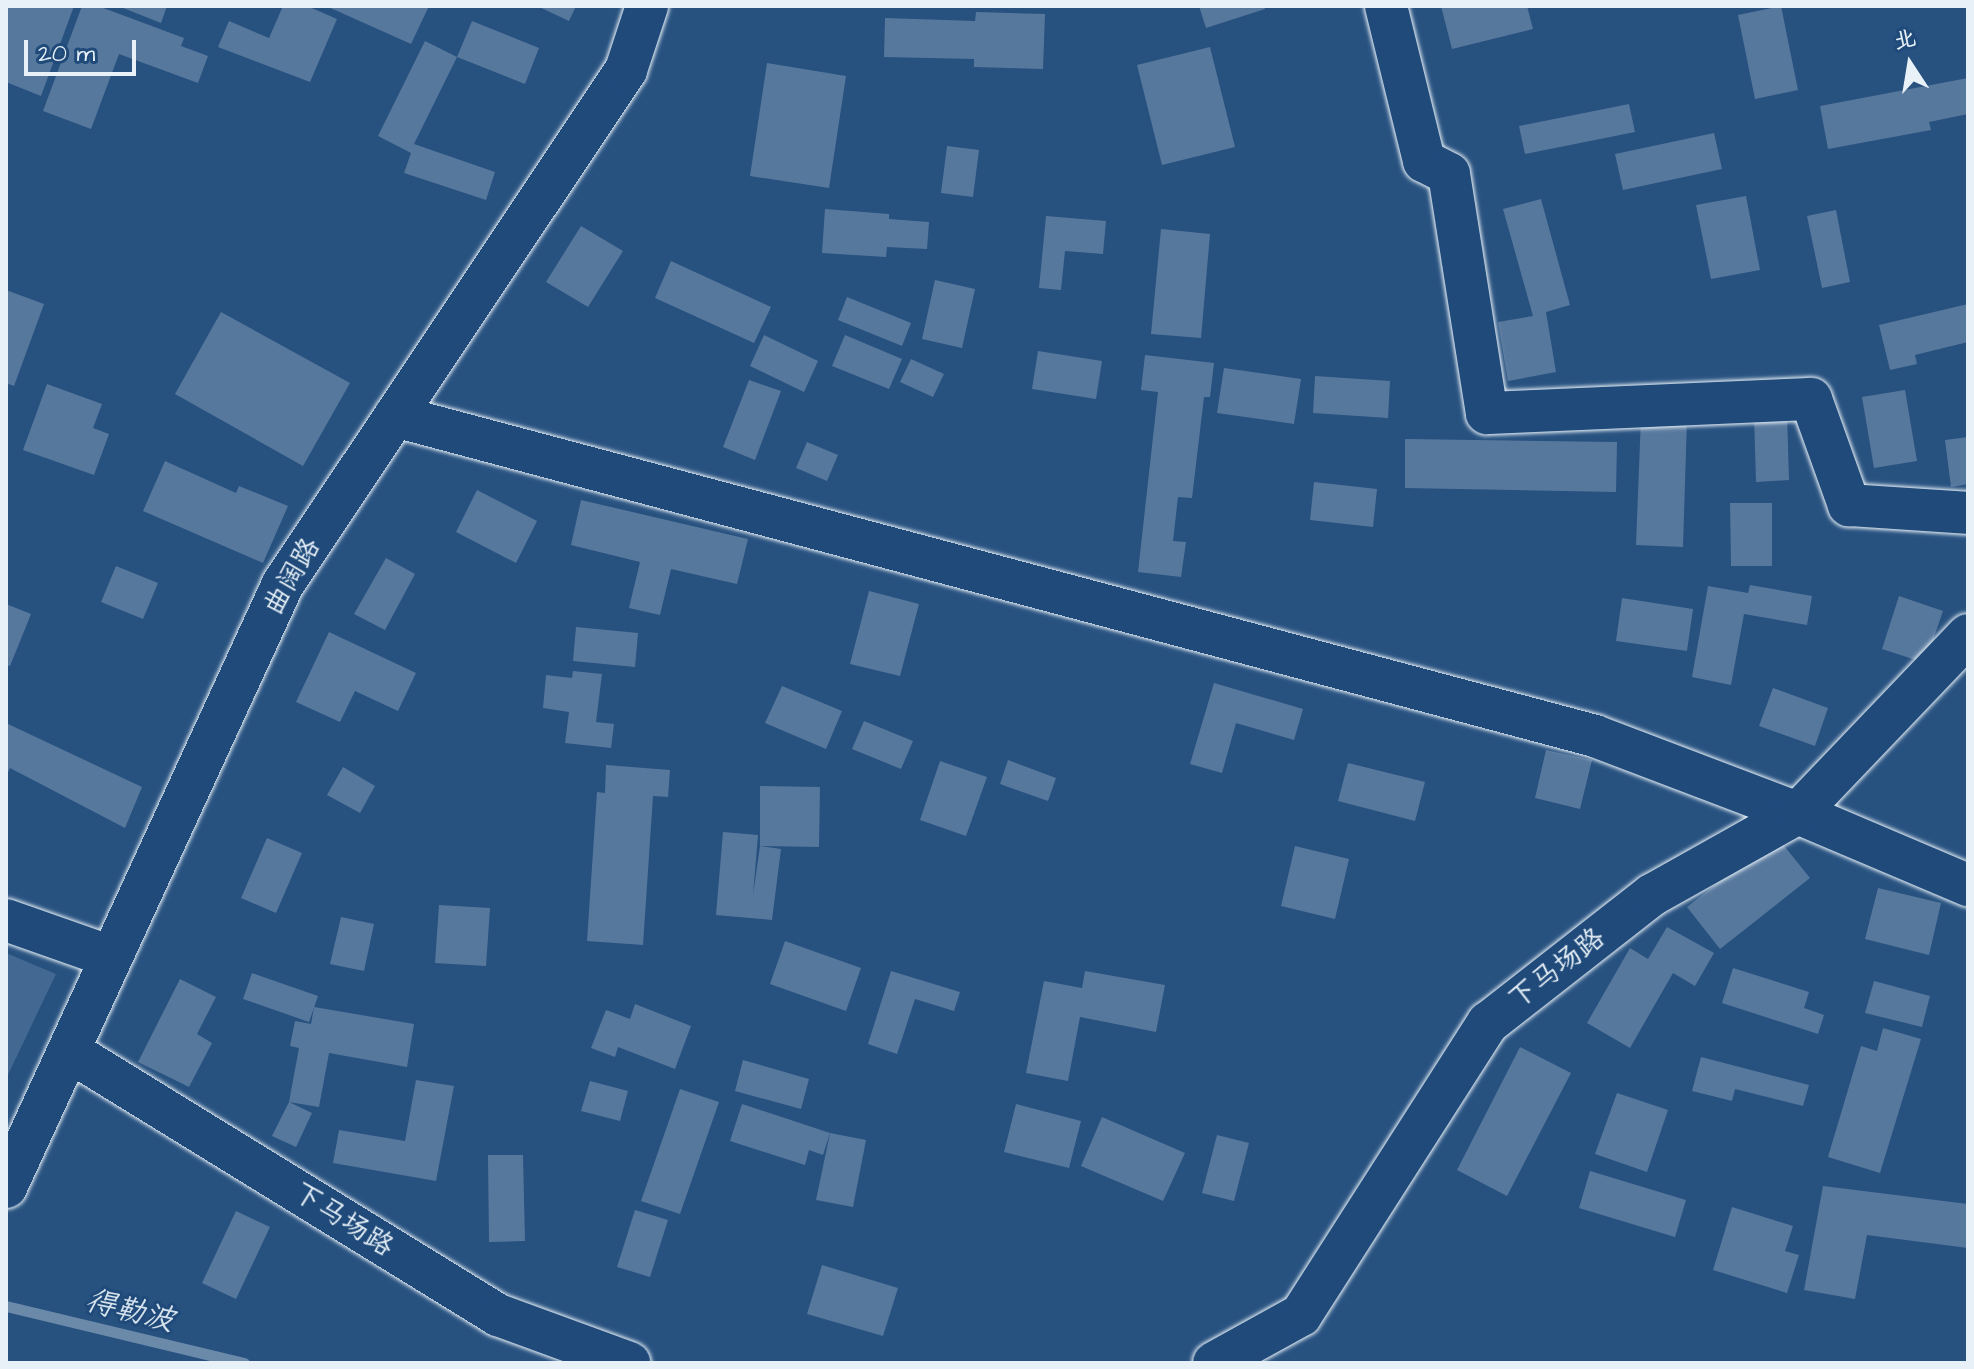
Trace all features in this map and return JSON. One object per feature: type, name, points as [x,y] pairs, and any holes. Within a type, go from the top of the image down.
[{"type":"street","name":"曲阔路","points":[[6,1187],[283,584],[626,70],[647,6]]},
{"type":"street","points":[[1386,6],[1424,161],[1449,174],[1487,413],[1811,399],[1849,505],[1968,513]]},
{"type":"street","points":[[395,416],[1595,736],[1798,813],[1968,885]]},
{"type":"street","name":"下马场路","points":[[1214,1363],[1301,1315],[1488,1023],[1652,895],[1798,813],[1968,635]]},
{"type":"street","points":[[6,920],[111,957]]},
{"type":"street","name":"下马场路","points":[[69,1051],[498,1315],[629,1363]]},
{"type":"shaded area","points":[[6,953],[56,974],[6,1079]]},
{"type":"building","points":[[6,6],[74,6],[41,96],[6,82]]},
{"type":"building","points":[[82,6],[98,6],[184,38],[181,46],[208,56],[198,83],[119,54],[91,129],[43,111]]},
{"type":"building","points":[[118,6],[167,6],[161,23]]},
{"type":"building","points":[[283,6],[307,6],[337,19],[310,82],[218,47],[229,21],[269,38]]},
{"type":"building","points":[[326,6],[429,6],[411,44]]},
{"type":"building","points":[[537,6],[576,6],[569,21]]},
{"type":"building","points":[[1199,6],[1264,6],[1265,9],[1206,28]]},
{"type":"building","points":[[1441,6],[1527,6],[1533,29],[1452,49]]},
{"type":"building","points":[[1781,6],[1798,90],[1755,99],[1738,15]]},
{"type":"building","points":[[976,12],[1045,14],[1043,69],[974,67],[974,59],[884,57],[885,18],[975,21]]},
{"type":"building","points":[[472,21],[539,48],[525,84],[457,57]]},
{"type":"building","points":[[425,41],[457,57],[414,144],[495,172],[486,200],[404,173],[411,153],[378,136]]},
{"type":"building","points":[[1210,47],[1235,147],[1162,165],[1137,65]]},
{"type":"building","points":[[767,63],[846,76],[829,188],[750,176]]},
{"type":"building","points":[[1968,78],[1968,114],[1929,122],[1931,130],[1828,149],[1820,106]]},
{"type":"building","points":[[1629,104],[1635,132],[1525,154],[1519,126]]},
{"type":"building","points":[[1714,133],[1722,169],[1623,190],[1615,154]]},
{"type":"building","points":[[947,146],[979,150],[973,197],[941,193]]},
{"type":"building","points":[[1746,196],[1760,270],[1711,279],[1696,205]]},
{"type":"building","points":[[1541,199],[1570,305],[1546,312],[1556,372],[1508,381],[1498,322],[1533,316],[1503,209]]},
{"type":"building","points":[[825,209],[889,214],[889,219],[929,222],[927,249],[887,247],[886,257],[822,253]]},
{"type":"building","points":[[1836,210],[1850,282],[1822,288],[1807,216]]},
{"type":"building","points":[[1046,216],[1106,221],[1103,254],[1065,251],[1061,290],[1039,288]]},
{"type":"building","points":[[581,226],[623,251],[588,307],[546,282]]},
{"type":"building","points":[[1161,229],[1210,234],[1201,338],[1151,334]]},
{"type":"building","points":[[671,261],[771,307],[754,343],[655,298]]},
{"type":"building","points":[[935,280],[975,289],[962,348],[922,339]]},
{"type":"building","points":[[6,290],[44,304],[14,386],[6,383]]},
{"type":"building","points":[[847,297],[911,323],[902,346],[838,320]]},
{"type":"building","points":[[1968,304],[1968,342],[1915,355],[1917,364],[1890,370],[1879,325]]},
{"type":"building","points":[[221,312],[350,383],[303,466],[175,394]]},
{"type":"building","points":[[764,335],[818,361],[804,392],[750,366]]},
{"type":"building","points":[[845,335],[902,359],[889,389],[832,366]]},
{"type":"building","points":[[1038,351],[1102,361],[1096,399],[1032,389]]},
{"type":"building","points":[[1145,355],[1214,363],[1210,397],[1204,397],[1192,498],[1178,497],[1173,541],[1186,542],[1181,577],[1138,572],[1158,392],[1141,390]]},
{"type":"building","points":[[911,359],[944,374],[933,397],[900,382]]},
{"type":"building","points":[[1224,368],[1301,379],[1294,424],[1217,413]]},
{"type":"building","points":[[1315,376],[1390,381],[1388,418],[1313,413]]},
{"type":"building","points":[[749,380],[781,391],[755,460],[723,447]]},
{"type":"building","points":[[47,384],[102,404],[93,428],[109,434],[94,475],[23,450]]},
{"type":"building","points":[[1905,390],[1917,461],[1874,468],[1862,397]]},
{"type":"building","points":[[1787,414],[1789,480],[1756,482],[1754,415]]},
{"type":"building","points":[[1641,417],[1687,418],[1683,547],[1636,545]]},
{"type":"building","points":[[1968,437],[1968,484],[1951,487],[1945,440]]},
{"type":"building","points":[[1405,439],[1617,442],[1616,492],[1405,488]]},
{"type":"building","points":[[807,442],[838,455],[827,481],[796,468]]},
{"type":"building","points":[[165,461],[236,493],[239,486],[288,506],[263,563],[143,511]]},
{"type":"building","points":[[1314,482],[1377,489],[1373,527],[1310,520]]},
{"type":"building","points":[[477,490],[537,521],[516,563],[456,532]]},
{"type":"building","points":[[581,500],[748,539],[737,584],[671,569],[660,615],[629,608],[640,562],[571,545]]},
{"type":"building","points":[[1730,503],[1772,503],[1772,566],[1731,566]]},
{"type":"building","points":[[386,558],[415,574],[385,630],[354,614]]},
{"type":"building","points":[[116,566],[158,583],[143,619],[101,602]]},
{"type":"building","points":[[1750,585],[1812,596],[1807,625],[1744,614],[1731,685],[1692,677],[1708,586],[1748,593]]},
{"type":"building","points":[[869,591],[919,604],[900,676],[850,664]]},
{"type":"building","points":[[1899,596],[1943,611],[1925,663],[1882,649]]},
{"type":"building","points":[[1622,598],[1693,609],[1687,651],[1616,641]]},
{"type":"building","points":[[6,604],[31,614],[10,666],[6,665]]},
{"type":"building","points":[[576,627],[638,633],[635,667],[573,661]]},
{"type":"building","points":[[329,632],[416,673],[398,711],[355,691],[340,722],[296,702]]},
{"type":"building","points":[[573,671],[602,674],[596,722],[614,724],[611,748],[565,743],[569,712],[543,708],[546,675],[572,678]]},
{"type":"building","points":[[1214,683],[1303,709],[1294,740],[1236,723],[1222,773],[1190,764]]},
{"type":"building","points":[[782,686],[842,711],[826,749],[765,723]]},
{"type":"building","points":[[1773,688],[1828,708],[1815,746],[1759,726]]},
{"type":"building","points":[[864,721],[913,741],[901,769],[852,749]]},
{"type":"building","points":[[6,723],[142,787],[125,828],[10,768],[6,776]]},
{"type":"building","points":[[1546,750],[1592,760],[1580,809],[1535,798]]},
{"type":"building","points":[[1008,760],[1056,778],[1048,801],[1000,784]]},
{"type":"building","points":[[940,761],[987,777],[966,836],[920,820]]},
{"type":"building","points":[[1348,763],[1425,782],[1415,821],[1338,801]]},
{"type":"building","points":[[606,765],[670,770],[668,797],[653,796],[643,945],[587,941],[597,792],[605,793]]},
{"type":"building","points":[[343,767],[375,786],[360,813],[327,795]]},
{"type":"building","points":[[760,786],[820,787],[819,847],[760,846]]},
{"type":"building","points":[[723,832],[758,835],[753,895],[760,846],[781,849],[772,920],[716,915]]},
{"type":"building","points":[[1777,837],[1810,878],[1720,949],[1687,907]]},
{"type":"building","points":[[267,838],[302,853],[276,913],[241,898]]},
{"type":"building","points":[[1295,846],[1349,859],[1335,919],[1281,906]]},
{"type":"building","points":[[1878,888],[1941,903],[1929,955],[1865,939]]},
{"type":"building","points":[[439,905],[490,908],[486,966],[435,963]]},
{"type":"building","points":[[341,917],[374,924],[364,971],[330,964]]},
{"type":"building","points":[[1667,927],[1714,953],[1695,986],[1673,973],[1630,1048],[1587,1023],[1630,948],[1648,959]]},
{"type":"building","points":[[785,941],[861,968],[846,1011],[770,984]]},
{"type":"building","points":[[1733,968],[1809,992],[1804,1008],[1824,1015],[1818,1034],[1722,1003]]},
{"type":"building","points":[[891,971],[960,992],[954,1011],[915,999],[897,1054],[868,1044]]},
{"type":"building","points":[[1085,971],[1165,985],[1156,1032],[1080,1017],[1068,1081],[1026,1073],[1044,981],[1082,988]]},
{"type":"building","points":[[252,973],[318,996],[309,1022],[243,999]]},
{"type":"building","points":[[180,979],[216,997],[197,1034],[212,1043],[189,1087],[138,1062]]},
{"type":"building","points":[[1874,981],[1930,996],[1922,1027],[1865,1013]]},
{"type":"building","points":[[635,1004],[691,1026],[675,1069],[618,1047],[615,1057],[591,1048],[606,1010],[630,1019]]},
{"type":"building","points":[[314,1007],[414,1024],[407,1067],[329,1053],[319,1107],[289,1102],[299,1048],[290,1046],[295,1021],[311,1024]]},
{"type":"building","points":[[1883,1028],[1921,1039],[1880,1173],[1828,1157],[1861,1046],[1877,1051]]},
{"type":"building","points":[[1520,1047],[1571,1073],[1507,1196],[1457,1170]]},
{"type":"building","points":[[1701,1057],[1809,1085],[1803,1106],[1735,1089],[1732,1101],[1692,1091]]},
{"type":"building","points":[[743,1060],[809,1079],[801,1109],[735,1091]]},
{"type":"building","points":[[416,1080],[454,1086],[436,1181],[333,1163],[339,1130],[405,1141]]},
{"type":"building","points":[[590,1081],[628,1091],[620,1121],[581,1111]]},
{"type":"building","points":[[680,1089],[719,1102],[680,1214],[641,1201]]},
{"type":"building","points":[[1617,1093],[1668,1110],[1647,1172],[1595,1154]]},
{"type":"building","points":[[289,1102],[312,1113],[296,1147],[272,1136]]},
{"type":"building","points":[[742,1104],[830,1133],[823,1155],[809,1150],[805,1165],[730,1141]]},
{"type":"building","points":[[1016,1104],[1081,1121],[1069,1168],[1004,1152]]},
{"type":"building","points":[[1102,1117],[1185,1153],[1163,1201],[1081,1166]]},
{"type":"building","points":[[830,1133],[866,1140],[853,1207],[816,1200]]},
{"type":"building","points":[[1217,1135],[1249,1143],[1234,1201],[1202,1193]]},
{"type":"building","points":[[488,1155],[523,1155],[525,1241],[489,1242]]},
{"type":"building","points":[[1590,1171],[1686,1200],[1675,1237],[1579,1208]]},
{"type":"building","points":[[1823,1186],[1968,1204],[1968,1248],[1867,1235],[1855,1299],[1804,1290]]},
{"type":"building","points":[[1732,1207],[1793,1226],[1785,1251],[1799,1255],[1787,1293],[1713,1270]]},
{"type":"building","points":[[635,1210],[668,1220],[650,1277],[617,1267]]},
{"type":"building","points":[[236,1211],[270,1227],[236,1299],[202,1283]]},
{"type":"building","points":[[822,1265],[898,1288],[883,1336],[807,1314]]},
{"type":"waterway","name":"得勒波","points":[[6,1306],[244,1363]]}]
